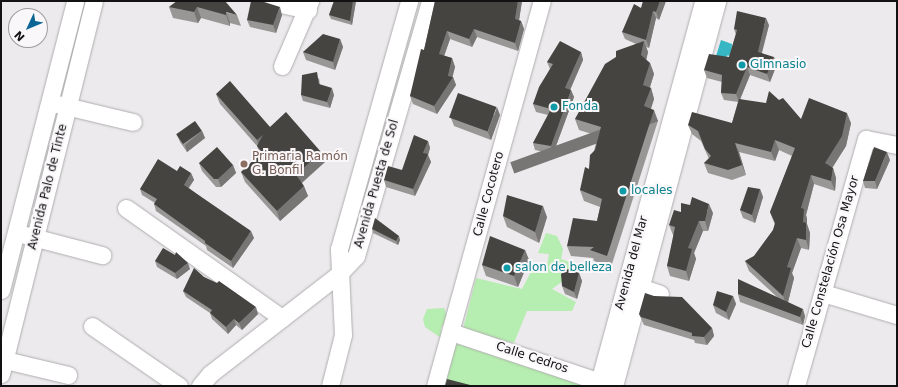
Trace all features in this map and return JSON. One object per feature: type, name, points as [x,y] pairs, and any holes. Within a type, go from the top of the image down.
[{"type":"street","name":"Avenida Palo de Tinte","points":[[1,290],[75,1]]},
{"type":"street","name":"Avenida Palo de Tinte","points":[[2,364],[94,1]]},
{"type":"street","points":[[267,1],[309,5],[282,66]]},
{"type":"street","name":"Avenida Puesta de Sol","points":[[339,274],[339,249],[409,1]]},
{"type":"street","name":"Avenida Puesta de Sol","points":[[339,274],[356,256],[430,1]]},
{"type":"street","name":"Calle Cocotero","points":[[435,386],[542,1]]},
{"type":"street","name":"Avenida del Mar","points":[[606,385],[704,1]]},
{"type":"street","name":"Avenida del Mar","points":[[606,385],[640,287],[717,1]]},
{"type":"street","points":[[390,68],[409,72]]},
{"type":"street","points":[[49,103],[133,122]]},
{"type":"street","name":"Calle Constelación Osa Mayor","points":[[796,386],[866,139],[897,145]]},
{"type":"street","points":[[360,175],[378,180]]},
{"type":"street","points":[[126,208],[282,318]]},
{"type":"street","points":[[16,232],[102,255]]},
{"type":"street","points":[[200,386],[210,374],[339,274]]},
{"type":"street","points":[[330,386],[343,335],[339,274]]},
{"type":"street","points":[[640,287],[660,294]]},
{"type":"street","points":[[823,293],[897,315]]},
{"type":"street","points":[[92,326],[180,386]]},
{"type":"street","name":"Calle Cedros","points":[[451,332],[606,385]]},
{"type":"street","points":[[2,364],[68,375]]},
{"type":"green space","points":[[546,233],[557,236],[563,249],[561,259],[574,264],[571,275],[552,289],[576,302],[572,311],[527,311],[514,343],[463,329],[476,278],[522,289],[532,270],[546,273],[549,254],[538,253]]},
{"type":"green space","points":[[444,308],[448,319],[441,328],[441,338],[425,327],[423,319],[427,309]]},
{"type":"green space","points":[[452,333],[582,375],[579,386],[437,386]]},
{"type":"water","points":[[721,40],[732,44],[731,58],[728,55],[724,59],[716,56]]},
{"type":"building","points":[[177,1],[225,1],[237,15],[226,12],[226,15],[197,7],[194,12],[169,7]]},
{"type":"building","points":[[251,1],[261,1],[280,7],[273,25],[247,20]]},
{"type":"building","points":[[334,1],[353,1],[350,21],[329,15]]},
{"type":"building","points":[[435,1],[518,1],[515,19],[521,21],[515,43],[474,29],[469,39],[447,31],[439,54],[452,58],[448,76],[453,77],[434,106],[410,96],[421,49],[424,50]]},
{"type":"building","points":[[643,1],[660,1],[656,12],[653,11],[646,40],[622,32],[634,4],[641,8]]},
{"type":"building","points":[[737,11],[766,18],[758,52],[774,57],[767,74],[747,67],[736,94],[721,93],[722,75],[704,70],[709,54],[729,57],[737,30],[734,29]]},
{"type":"building","points":[[323,34],[340,39],[333,62],[303,52]]},
{"type":"building","points":[[560,41],[581,52],[565,88],[571,90],[551,146],[533,143],[551,109],[533,104],[539,87],[553,64],[547,62]]},
{"type":"building","points":[[644,41],[641,55],[650,63],[643,85],[651,88],[644,106],[654,110],[607,256],[590,250],[594,247],[567,246],[573,218],[597,221],[602,199],[580,190],[585,167],[589,169],[590,155],[595,150],[601,127],[575,119],[605,64],[616,57],[616,51]]},
{"type":"building","points":[[317,72],[319,84],[332,88],[327,102],[301,95],[302,75]]},
{"type":"building","points":[[230,81],[270,127],[286,112],[321,152],[296,175],[304,186],[277,211],[241,172],[262,152],[257,146],[263,135],[257,140],[216,94]]},
{"type":"building","points":[[769,91],[779,100],[783,98],[801,119],[809,98],[847,113],[842,136],[825,163],[833,168],[831,181],[811,175],[801,208],[804,209],[803,222],[806,223],[806,240],[797,238],[787,267],[791,268],[783,296],[745,261],[754,256],[773,230],[775,223],[770,212],[795,148],[775,140],[771,152],[735,143],[742,165],[728,170],[704,163],[711,156],[705,149],[698,131],[688,125],[692,112],[732,123],[739,99],[766,103]]},
{"type":"building","points":[[458,93],[497,107],[488,131],[449,117]]},
{"type":"building","points":[[195,121],[202,131],[183,144],[176,134]]},
{"type":"building","points":[[414,135],[428,141],[423,153],[428,154],[413,189],[384,180],[388,166],[402,170]]},
{"type":"building","points":[[217,147],[233,165],[218,179],[214,179],[199,163]]},
{"type":"building","points":[[874,147],[887,152],[875,181],[863,181]]},
{"type":"building","points":[[158,159],[177,171],[180,166],[191,173],[184,185],[251,231],[231,261],[154,204],[157,199],[140,189]]},
{"type":"building","points":[[748,187],[760,189],[752,215],[740,210]]},
{"type":"building","points":[[507,195],[543,206],[535,232],[503,216]]},
{"type":"building","points":[[692,197],[709,204],[705,221],[699,221],[688,248],[692,249],[686,271],[667,266],[675,227],[669,225],[674,210],[681,212],[681,203],[690,205]]},
{"type":"building","points":[[375,218],[399,236],[396,241],[372,229]]},
{"type":"building","points":[[490,236],[525,250],[514,276],[482,265]]},
{"type":"building","points":[[163,248],[175,255],[176,252],[188,263],[175,273],[155,261]]},
{"type":"building","points":[[194,268],[204,277],[217,283],[219,281],[256,307],[239,323],[234,319],[226,327],[210,313],[212,310],[183,291]]},
{"type":"building","points":[[568,269],[579,273],[574,292],[562,286],[561,274]]},
{"type":"building","points":[[738,279],[803,309],[800,317],[738,294]]},
{"type":"building","points":[[717,291],[733,296],[726,312],[713,305]]},
{"type":"building","points":[[645,293],[654,296],[682,297],[712,328],[704,337],[692,336],[692,333],[641,317],[639,314]]},
{"type":"building","points":[[447,379],[474,386],[445,386]]},
{"type":"place","name":"GImnasio","points":[[742,65]]},
{"type":"place","name":"Fonda","points":[[554,107]]},
{"type":"place","name":"Primaria Ramón G. Bonfil","points":[[244,164]]},
{"type":"place","name":"locales","points":[[623,191]]},
{"type":"place","name":"salon de belleza","points":[[507,268]]}]
